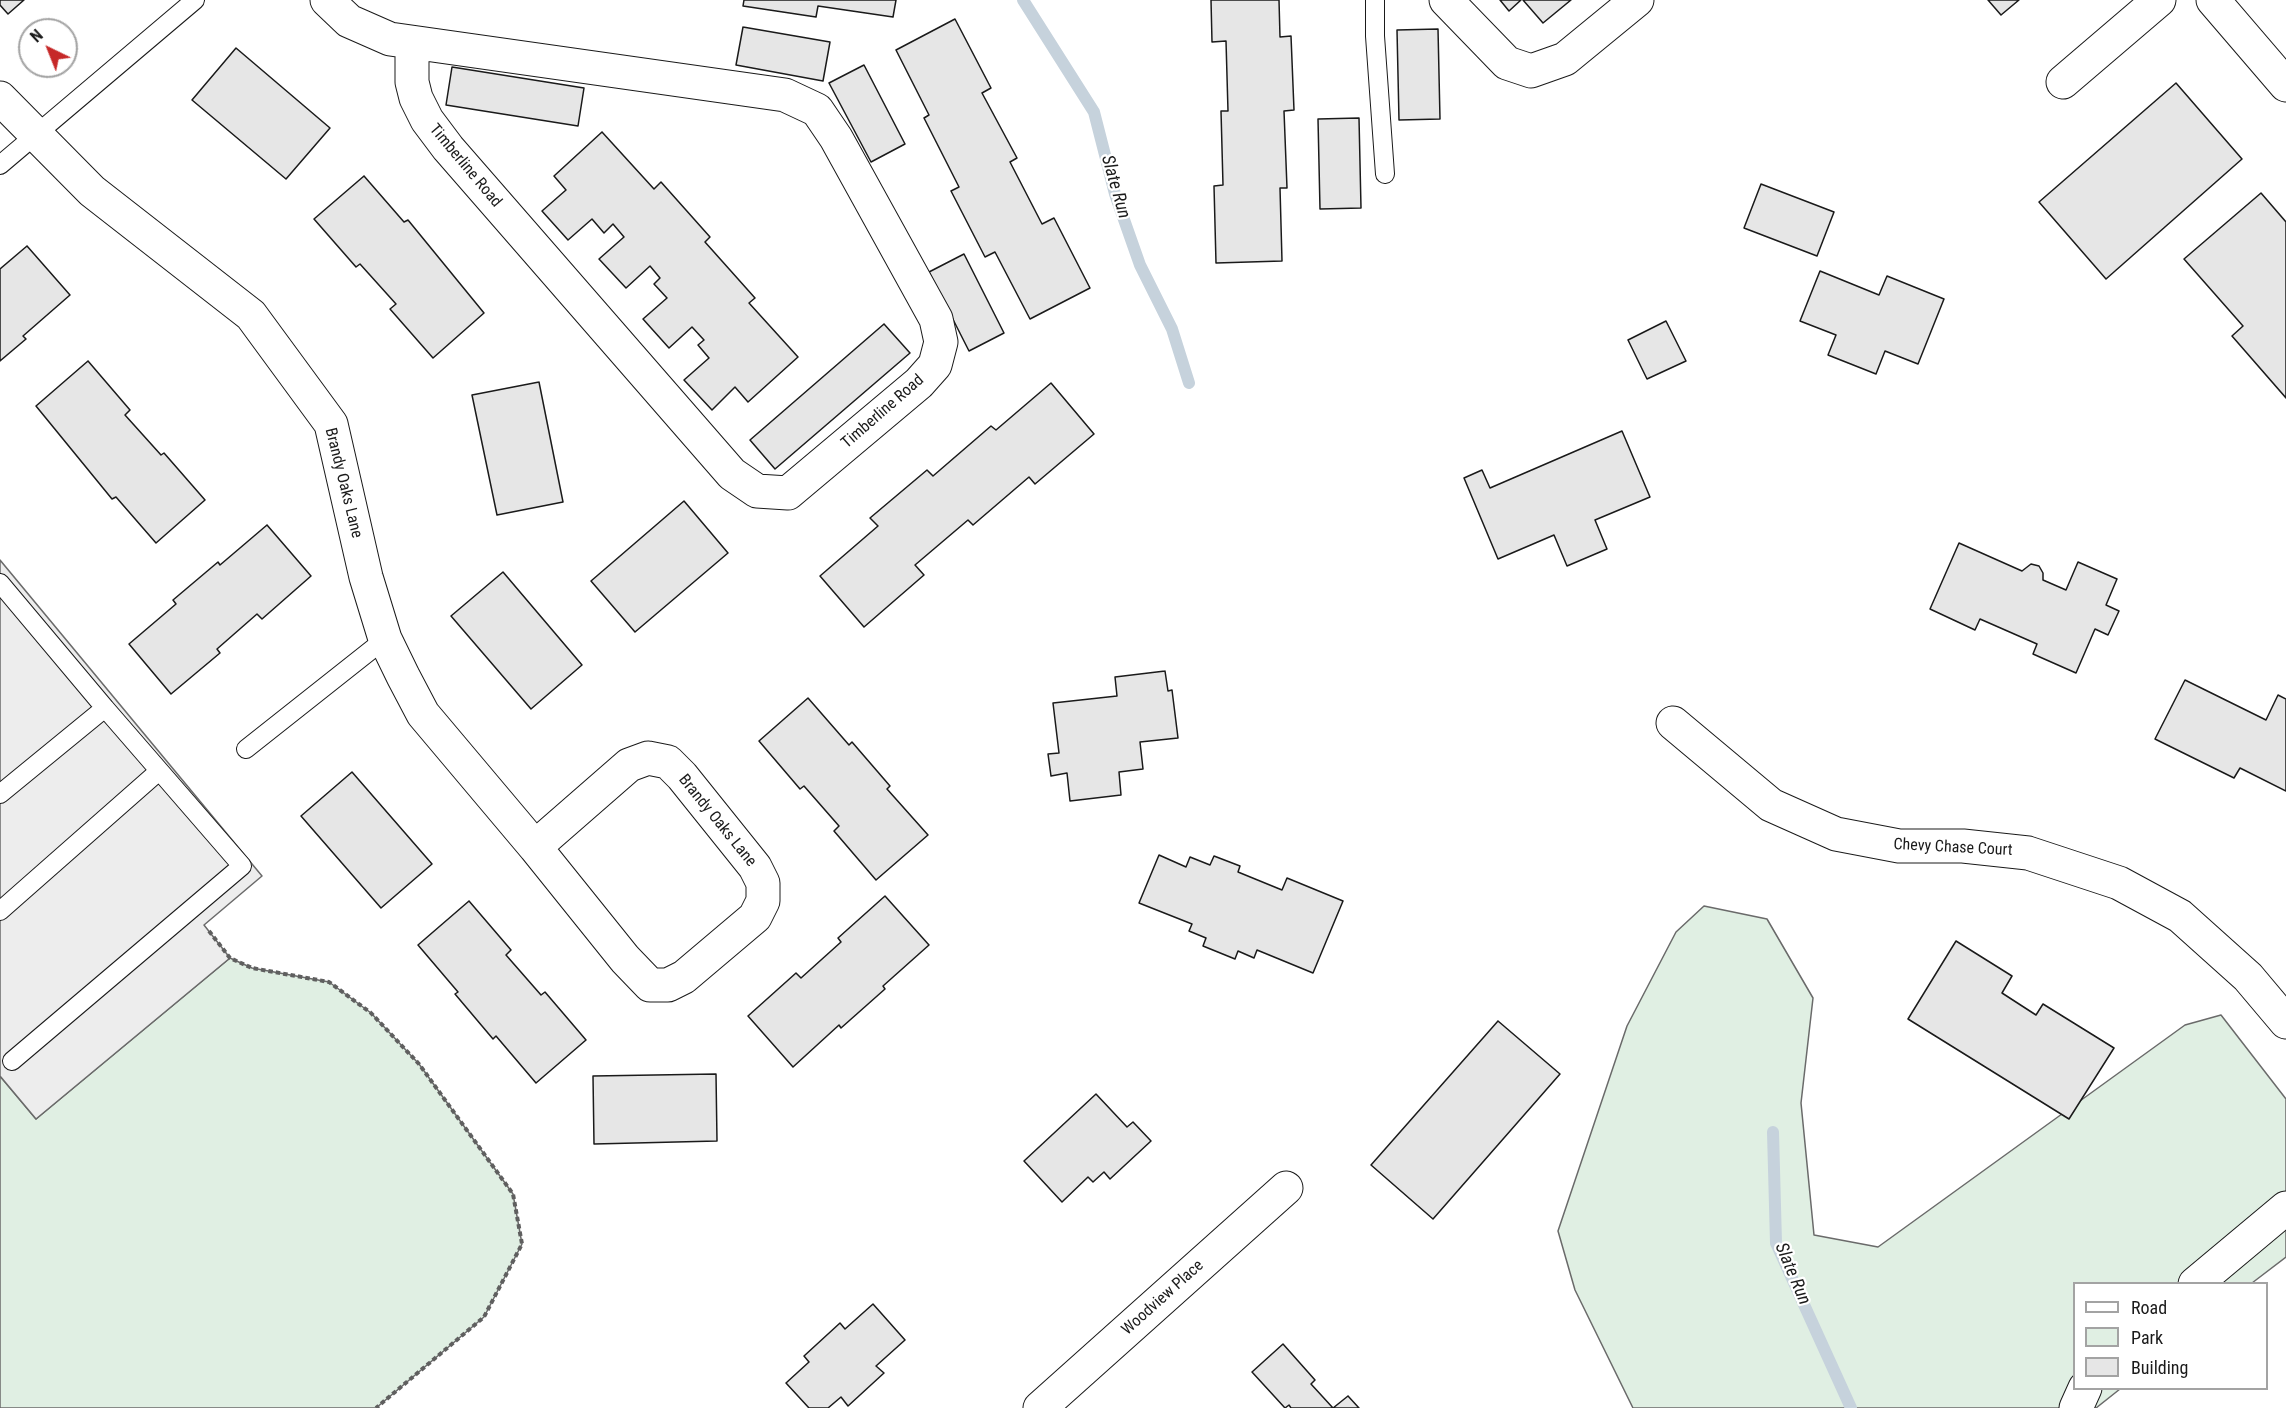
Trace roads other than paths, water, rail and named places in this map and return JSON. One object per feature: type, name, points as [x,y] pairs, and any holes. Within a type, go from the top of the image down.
[{"type":"street","name":"Timberline Road","points":[[327,0],[349,21],[390,39],[785,95],[817,110],[836,138],[936,319],[941,342],[935,365],[919,383],[788,493],[757,491],[732,474],[448,148],[416,98],[412,82],[412,43]]},
{"type":"street","points":[[1446,0],[1507,63],[1530,71],[1565,59],[1637,0]]},
{"type":"street","points":[[2063,82],[2159,0]]},
{"type":"street","points":[[2213,0],[2286,85]]},
{"type":"street","name":"Brandy Oaks Lane","points":[[0,98],[92,191],[251,315],[331,424],[366,578],[385,639],[423,714],[535,847],[625,959],[650,985],[668,985],[684,977],[755,917],[764,901],[763,883],[755,867],[682,776],[668,762],[648,758],[629,765],[535,847]]},
{"type":"street","name":"Chevy Chase Court","points":[[1672,723],[1771,806],[1836,834],[1899,846],[1963,846],[2028,853],[2119,883],[2180,916],[2248,977],[2286,1022]]},
{"type":"street","name":"Woodview Place","points":[[1040,1408],[1286,1188]]},
{"type":"street","points":[[2197,1282],[2286,1208]]},
{"type":"street","points":[[2076,1408],[2085,1390]]},
{"type":"lane","points":[[0,165],[195,0]]},
{"type":"lane","points":[[1375,0],[1375,36],[1385,174]]},
{"type":"lane","points":[[0,583],[242,866],[12,1061]]},
{"type":"lane","points":[[246,749],[385,639]]},
{"type":"lane","points":[[0,794],[105,708]]},
{"type":"lane","points":[[0,911],[159,771]]},
{"type":"waterway","name":"Slate Run","points":[[1023,0],[1094,112],[1115,194],[1140,265],[1172,329],[1189,383]]},
{"type":"waterway","name":"Slate Run","points":[[1773,1132],[1776,1243],[1851,1408]]}]
